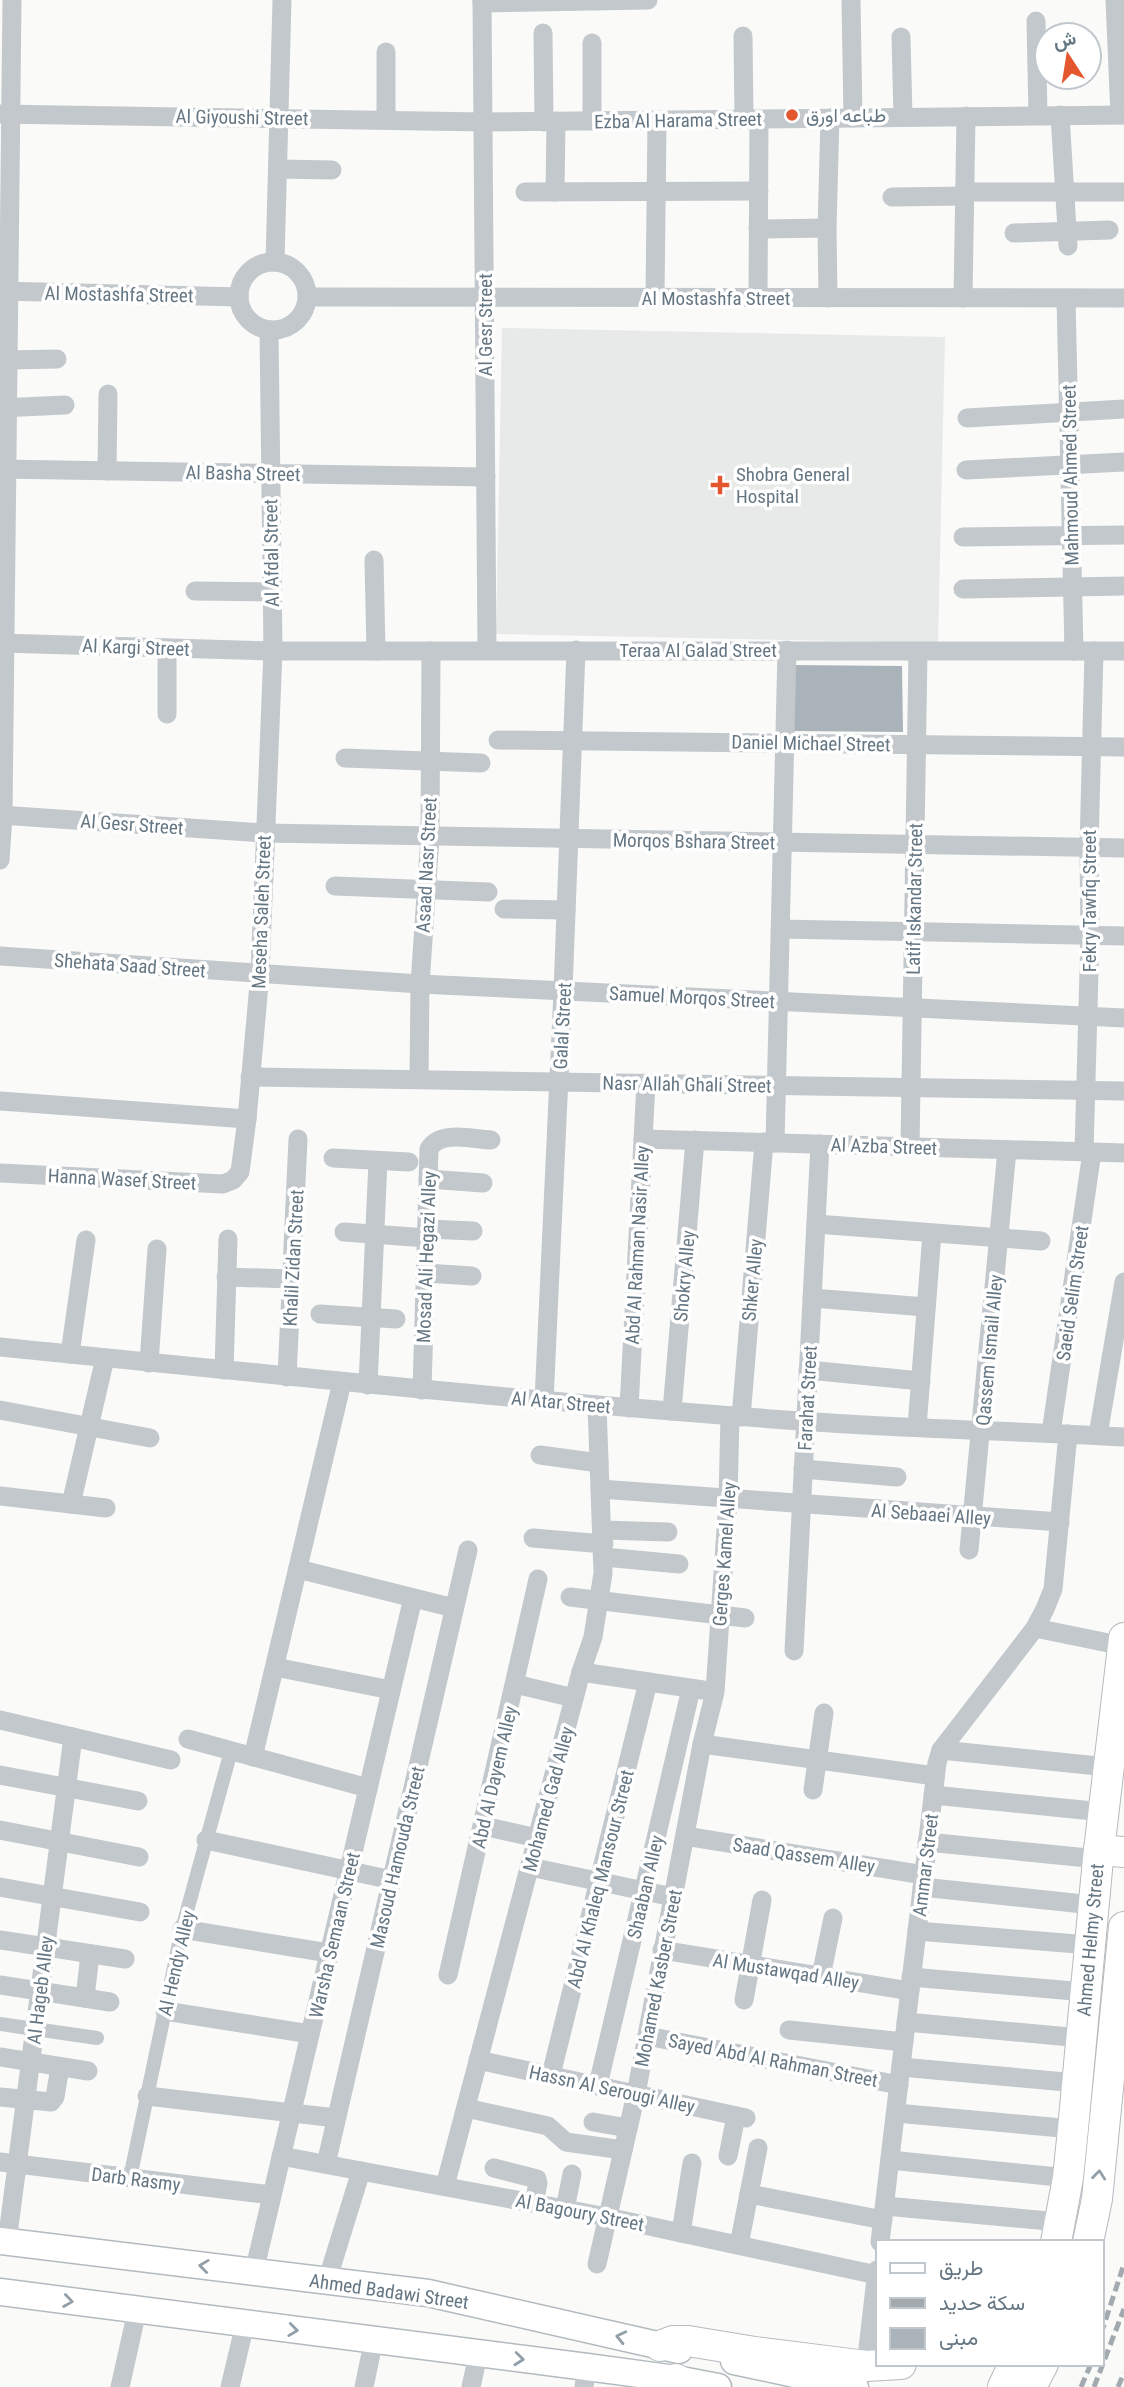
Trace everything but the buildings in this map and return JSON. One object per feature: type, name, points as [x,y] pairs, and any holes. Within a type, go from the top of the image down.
[{"type":"main road","name":"Ahmed Helmy Street","points":[[1058,2232],[1068,2178],[1093,1905],[1107,1853],[1103,1812],[1123,1642]]},
{"type":"main road","name":"Ahmed Helmy Street","points":[[1087,2240],[1097,2199],[1124,1927]]},
{"type":"main road","name":"Ahmed Badawi Street","points":[[3,2241],[428,2293],[660,2346]]},
{"type":"main road","points":[[0,2292],[478,2354],[586,2377],[718,2387]]},
{"type":"main road","points":[[660,2346],[673,2341],[688,2341],[755,2352],[860,2377],[895,2366]]},
{"type":"main road","points":[[1003,2387],[1013,2366]]},
{"type":"main road","points":[[1031,2387],[1042,2366]]},
{"type":"street","points":[[0,860],[3,469],[8,360],[4,291],[6,114],[12,0]]},
{"type":"street","points":[[275,262],[282,0]]},
{"type":"street","points":[[482,2],[648,0]]},
{"type":"street","points":[[851,0],[853,118]]},
{"type":"street","points":[[1115,0],[1122,115]]},
{"type":"street","name":"Al Gesr Street","points":[[482,2],[487,650]]},
{"type":"street","points":[[543,33],[555,192]]},
{"type":"street","points":[[744,36],[759,191],[758,298]]},
{"type":"street","points":[[901,37],[902,117]]},
{"type":"street","points":[[592,43],[592,121]]},
{"type":"street","points":[[386,52],[386,119]]},
{"type":"street","points":[[1037,91],[1038,115]]},
{"type":"street","name":"Al Giyoushi Street","points":[[6,114],[484,122]]},
{"type":"street","points":[[1060,115],[1067,238]]},
{"type":"street","name":"Ezba Al Harama Street","points":[[484,122],[1122,115]]},
{"type":"street","points":[[963,298],[966,116]]},
{"type":"street","points":[[828,298],[830,118]]},
{"type":"street","points":[[655,297],[657,121]]},
{"type":"street","points":[[278,169],[332,170]]},
{"type":"street","points":[[525,192],[759,191]]},
{"type":"street","points":[[892,197],[1124,192]]},
{"type":"street","points":[[758,229],[827,228]]},
{"type":"street","points":[[1014,233],[1067,238],[1109,230]]},
{"type":"street","points":[[275,262],[285,264],[302,277],[307,297],[302,315],[296,322],[287,327],[269,330],[251,322],[245,315],[239,297],[244,279],[250,272],[266,263],[275,262]]},
{"type":"street","name":"Al Mostashfa Street","points":[[4,291],[239,297]]},
{"type":"street","name":"Al Mostashfa Street","points":[[307,297],[1124,298]]},
{"type":"street","name":"Mahmoud Ahmed Street","points":[[1066,298],[1074,651]]},
{"type":"street","name":"Al Afdal Street","points":[[269,330],[273,650]]},
{"type":"street","points":[[8,360],[57,359]]},
{"type":"street","points":[[107,471],[108,394]]},
{"type":"street","points":[[4,408],[65,405]]},
{"type":"street","points":[[967,418],[1124,409]]},
{"type":"street","points":[[967,470],[1124,462]]},
{"type":"street","name":"Al Basha Street","points":[[3,469],[486,477]]},
{"type":"street","points":[[963,537],[1124,535]]},
{"type":"street","points":[[374,560],[376,651]]},
{"type":"street","points":[[963,589],[1124,586]]},
{"type":"street","points":[[195,591],[272,592]]},
{"type":"street","name":"Al Kargi Street","points":[[3,644],[273,650]]},
{"type":"street","points":[[167,648],[167,714]]},
{"type":"street","name":"Teraa Al Galad Street","points":[[273,650],[1124,651]]},
{"type":"street","name":"Meseha Saleh Street","points":[[240,1172],[260,973],[273,650]]},
{"type":"street","name":"Galal Street","points":[[544,1401],[564,991],[576,650]]},
{"type":"street","name":"Shker Alley","points":[[735,1416],[776,1085],[787,650]]},
{"type":"street","name":"Asaad Nasr Street","points":[[419,1079],[420,985],[430,837],[431,651]]},
{"type":"street","name":"Fekry Tawfiq Street","points":[[1088,1152],[1086,1091],[1094,651]]},
{"type":"street","name":"Latif Iskandar Street","points":[[910,1147],[918,652]]},
{"type":"street","name":"Daniel Michael Street","points":[[498,740],[1124,747]]},
{"type":"street","points":[[345,758],[481,763]]},
{"type":"street","name":"Al Gesr Street","points":[[2,815],[264,833]]},
{"type":"street","name":"Morqos Bshara Street","points":[[264,833],[1124,848]]},
{"type":"street","points":[[335,886],[488,892]]},
{"type":"street","points":[[505,909],[566,911]]},
{"type":"street","points":[[780,929],[1124,936]]},
{"type":"street","name":"Shehata Saad Street","points":[[0,956],[260,973]]},
{"type":"street","name":"Samuel Morqos Street","points":[[260,973],[420,985],[1124,1018]]},
{"type":"street","name":"Nasr Allah Ghali Street","points":[[250,1077],[1124,1091]]},
{"type":"street","name":"Abd Al Rahman Nasir Alley","points":[[629,1408],[646,1083]]},
{"type":"street","points":[[0,1101],[247,1119]]},
{"type":"street","name":"Mosad Ali Hegazi Alley","points":[[422,1390],[429,1149],[435,1141],[445,1138],[491,1140]]},
{"type":"street","name":"Khalil Zidan Street","points":[[287,1377],[299,1139]]},
{"type":"street","name":"Al Azba Street","points":[[643,1139],[1124,1153]]},
{"type":"street","name":"Shokry Alley","points":[[672,1411],[695,1140]]},
{"type":"street","name":"Farahat Street","points":[[794,1651],[820,1144]]},
{"type":"street","name":"Qassem Ismail Alley","points":[[969,1550],[1007,1150]]},
{"type":"street","name":"Saeid Selim Street","points":[[1060,1522],[1060,1434],[1088,1152]]},
{"type":"street","points":[[333,1158],[409,1162]]},
{"type":"street","points":[[368,1385],[378,1161]]},
{"type":"street","name":"Hanna Wasef Street","points":[[0,1173],[223,1184],[233,1180],[240,1172]]},
{"type":"street","points":[[428,1179],[483,1183]]},
{"type":"street","points":[[816,1224],[1041,1241]]},
{"type":"street","points":[[344,1232],[375,1234],[473,1231]]},
{"type":"street","points":[[918,1427],[932,1233]]},
{"type":"street","points":[[224,1370],[228,1239]]},
{"type":"street","points":[[70,1354],[86,1240]]},
{"type":"street","points":[[149,1363],[157,1249]]},
{"type":"street","points":[[426,1273],[472,1276]]},
{"type":"street","points":[[226,1277],[292,1279]]},
{"type":"street","points":[[1098,1435],[1124,1282]]},
{"type":"street","points":[[812,1298],[926,1307]]},
{"type":"street","points":[[320,1314],[396,1319]]},
{"type":"street","name":"Al Atar Street","points":[[0,1347],[368,1385],[629,1408],[806,1422],[1124,1437]]},
{"type":"street","points":[[71,1504],[105,1358]]},
{"type":"street","points":[[808,1370],[921,1381]]},
{"type":"street","points":[[253,1757],[342,1382]]},
{"type":"street","name":"Mohamed Gad Alley","points":[[445,2186],[581,1672],[593,1637],[600,1601],[603,1544],[597,1405]]},
{"type":"street","points":[[0,1409],[150,1438]]},
{"type":"street","name":"Gerges Kamel Alley","points":[[715,1692],[735,1416]]},
{"type":"street","points":[[540,1455],[599,1463]]},
{"type":"street","points":[[803,1469],[897,1477]]},
{"type":"street","name":"Al Sebaaei Alley","points":[[600,1489],[1060,1522]]},
{"type":"street","points":[[0,1496],[106,1508]]},
{"type":"street","name":"Ammar Street","points":[[880,2240],[927,1842],[941,1750],[1035,1628],[1045,1609],[1053,1589],[1060,1522]]},
{"type":"street","points":[[603,1544],[668,1532]]},
{"type":"street","points":[[533,1538],[603,1544],[679,1564]]},
{"type":"street","name":"Masoud Hamouda Street","points":[[326,2164],[468,1550]]},
{"type":"street","points":[[298,1569],[454,1608]]},
{"type":"street","name":"Abd Al Dayem Alley","points":[[448,1975],[538,1579]]},
{"type":"street","points":[[569,1597],[745,1618]]},
{"type":"street","name":"Warsha Semaan Street","points":[[254,2272],[413,1598]]},
{"type":"street","points":[[1035,1628],[1123,1642]]},
{"type":"street","points":[[275,1667],[391,1690]]},
{"type":"street","points":[[581,1672],[715,1692]]},
{"type":"street","name":"Abd Al Khaleq Mansour Street","points":[[551,2075],[648,1682]]},
{"type":"street","points":[[515,1684],[574,1698]]},
{"type":"street","name":"Shaaban Alley","points":[[598,2085],[691,1689]]},
{"type":"street","name":"Mohamed Kasber Street","points":[[597,2264],[636,2094],[702,1744],[715,1692]]},
{"type":"street","points":[[813,1790],[824,1713]]},
{"type":"street","points":[[0,1720],[171,1760]]},
{"type":"street","name":"Al Hageb Alley","points":[[3,2241],[9,2163],[26,2100],[74,1737]]},
{"type":"street","points":[[188,1739],[368,1788]]},
{"type":"street","points":[[702,1744],[817,1760],[934,1786],[1103,1812]]},
{"type":"street","points":[[941,1750],[1108,1767]]},
{"type":"street","name":"Al Hendy Alley","points":[[130,2178],[182,1929],[231,1751]]},
{"type":"street","points":[[0,1774],[138,1801]]},
{"type":"street","points":[[483,1826],[537,1838]]},
{"type":"street","points":[[0,1830],[139,1857]]},
{"type":"street","name":"Saad Qassem Alley","points":[[685,1836],[923,1881],[1093,1905]]},
{"type":"street","points":[[206,1840],[391,1880]]},
{"type":"street","points":[[927,1842],[1107,1853]]},
{"type":"street","points":[[530,1867],[673,1897]]},
{"type":"street","points":[[0,1887],[139,1912]]},
{"type":"street","points":[[744,2000],[762,1900]]},
{"type":"street","points":[[821,1976],[833,1918]]},
{"type":"street","points":[[182,1929],[329,1952]]},
{"type":"street","points":[[917,1931],[1090,1945]]},
{"type":"street","points":[[0,1940],[125,1959]]},
{"type":"street","name":"Al Mustawqad Alley","points":[[662,1950],[821,1976],[911,1984],[1085,1992]]},
{"type":"street","points":[[85,1998],[90,1954]]},
{"type":"street","points":[[0,1984],[110,2002]]},
{"type":"street","points":[[165,2011],[310,2034]]},
{"type":"street","points":[[0,2024],[97,2038]]},
{"type":"street","points":[[789,2031],[1081,2038]]},
{"type":"street","name":"Sayed Abd Al Rahman Street","points":[[647,2036],[900,2076],[1077,2083]]},
{"type":"street","points":[[0,2057],[88,2071]]},
{"type":"street","name":"Hassn Al Serougi Alley","points":[[478,2060],[741,2117],[728,2155]]},
{"type":"street","points":[[0,2097],[47,2103],[53,2101],[60,2067]]},
{"type":"street","points":[[147,2096],[336,2118]]},
{"type":"street","points":[[466,2108],[548,2126],[566,2142],[622,2150]]},
{"type":"street","points":[[896,2113],[1073,2129]]},
{"type":"street","points":[[593,2122],[628,2128]]},
{"type":"street","points":[[739,2245],[758,2148]]},
{"type":"street","name":"Al Bagoury Street","points":[[281,2156],[607,2217],[876,2275]]},
{"type":"street","points":[[890,2160],[1068,2178]]},
{"type":"street","name":"Darb Rasmy","points":[[9,2163],[272,2195]]},
{"type":"street","points":[[681,2233],[692,2163]]},
{"type":"street","points":[[494,2168],[537,2179],[534,2203]]},
{"type":"street","points":[[327,2281],[361,2171]]},
{"type":"street","points":[[565,2209],[572,2175]]},
{"type":"street","points":[[749,2194],[884,2213],[1058,2232]]},
{"type":"street","points":[[860,2377],[876,2281]]},
{"type":"street","points":[[120,2387],[137,2311]]},
{"type":"street","points":[[230,2387],[245,2324]]},
{"type":"street","points":[[364,2387],[374,2339]]},
{"type":"street","points":[[471,2387],[478,2354]]},
{"type":"shaded area","name":"Shobra General Hospital","points":[[502,328],[945,337],[938,643],[496,634]]},
{"type":"railway","points":[[1103,2328],[1124,2264]]},
{"type":"railway","points":[[1103,2364],[1124,2309]]},
{"type":"railway","points":[[1081,2387],[1090,2366]]},
{"type":"railway","points":[[1094,2387],[1102,2366]]},
{"type":"railway","points":[[1118,2387],[1124,2373]]},
{"type":"place","name":"طباعه اورق","points":[[792,115]]},
{"type":"place","name":"Shobra General Hospital","points":[[720,485]]}]
